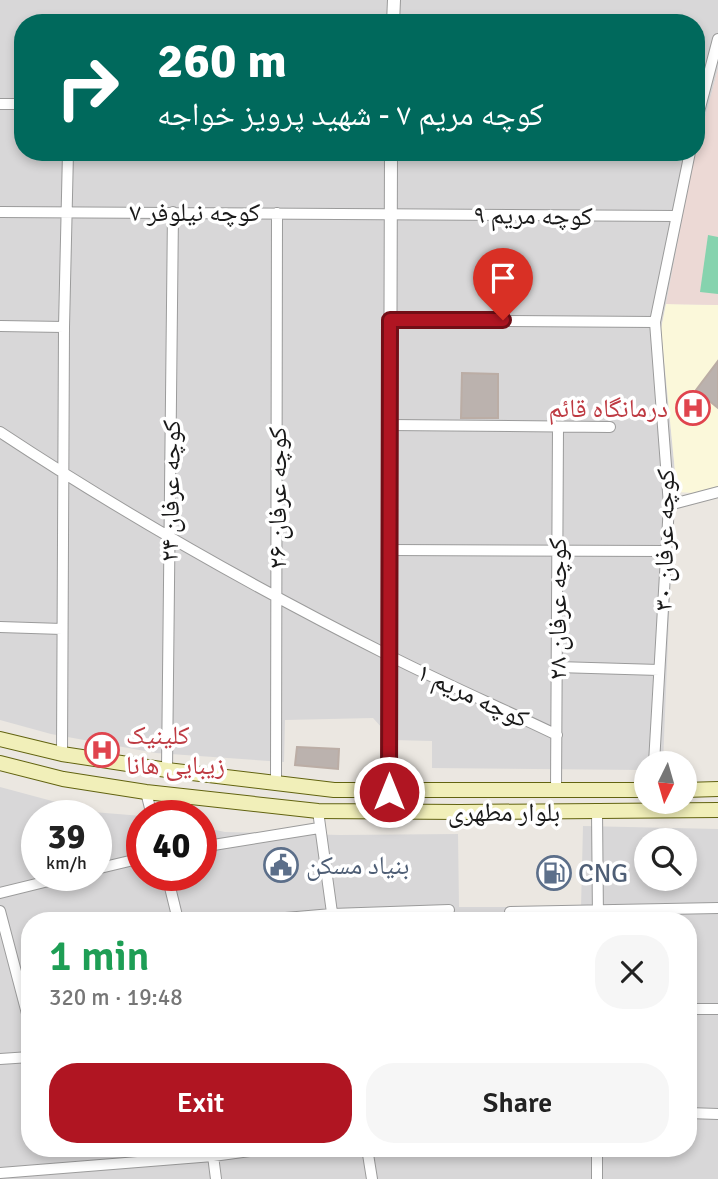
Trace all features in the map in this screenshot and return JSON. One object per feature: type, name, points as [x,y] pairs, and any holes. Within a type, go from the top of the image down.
[{"type":"main road","name":"بلوار مطهری","points":[[0,739],[62,754],[334,790],[634,790]]},
{"type":"main road","name":"بلوار مطهری","points":[[0,763],[63,779],[146,792],[317,811],[718,810]]},
{"type":"main road","points":[[697,790],[718,789]]},
{"type":"street","points":[[705,83],[718,39]]},
{"type":"street","points":[[62,754],[64,327],[68,161]]},
{"type":"street","points":[[389,792],[391,161]]},
{"type":"street","name":"کوچه عرفان ۳۰","points":[[655,751],[669,505],[654,321],[688,161]]},
{"type":"street","name":"کوچه نیلوفر ۷","points":[[0,212],[391,213]]},
{"type":"street","name":"کوچه عرفان ۲۴","points":[[167,770],[173,212]]},
{"type":"street","name":"کوچه عرفان ۲۶","points":[[276,784],[277,213]]},
{"type":"street","name":"کوچه مریم ۹","points":[[391,213],[676,216]]},
{"type":"street","points":[[390,320],[654,321]]},
{"type":"street","points":[[0,326],[64,327]]},
{"type":"street","points":[[389,425],[610,427]]},
{"type":"street","name":"کوچه عرفان ۲۸","points":[[556,791],[558,427]]},
{"type":"street","name":"کوچه مریم ۱","points":[[0,432],[63,473],[277,596],[389,656],[557,735]]},
{"type":"street","points":[[669,505],[718,492]]},
{"type":"street","points":[[389,550],[667,551]]},
{"type":"street","points":[[0,627],[62,629]]},
{"type":"street","points":[[556,667],[659,670]]},
{"type":"street","points":[[146,792],[148,800]]},
{"type":"street","points":[[317,811],[332,912]]},
{"type":"street","points":[[597,811],[598,912]]},
{"type":"street","points":[[217,844],[319,828]]},
{"type":"street","points":[[0,893],[21,888]]},
{"type":"street","points":[[171,891],[176,912]]},
{"type":"street","points":[[649,912],[718,908]]},
{"type":"street","points":[[416,912],[449,910]]},
{"type":"street","points":[[0,911],[21,991]]},
{"type":"street","points":[[697,1009],[718,1009]]},
{"type":"street","points":[[0,1059],[21,1058]]},
{"type":"street","points":[[697,1113],[718,1114]]},
{"type":"street","points":[[0,1172],[160,1157]]},
{"type":"street","points":[[214,1157],[216,1179]]},
{"type":"street","points":[[369,1157],[372,1179]]},
{"type":"street","points":[[597,1157],[597,1179]]},
{"type":"shaded area","points":[[0,0],[718,0],[718,69],[705,119],[705,14],[14,14],[14,161],[694,161],[661,329],[677,492],[673,518],[663,751],[634,751],[634,770],[432,768],[432,741],[393,740],[373,718],[285,720],[284,762],[156,753],[51,734],[0,720]]},
{"type":"shaded area","points":[[718,69],[718,305],[666,304],[693,161],[705,161],[705,118]]},
{"type":"shaded area","name":"درمانگاه قائم","points":[[666,304],[718,305],[718,486],[693,493],[677,492],[661,329]]},
{"type":"shaded area","points":[[0,787],[48,800],[21,800],[21,891],[112,891],[112,814],[126,815],[126,891],[217,891],[217,830],[340,835],[458,834],[459,907],[581,907],[583,826],[673,828],[634,828],[634,891],[697,891],[697,829],[718,829],[718,1179],[0,1179]]},
{"type":"green space","points":[[708,235],[718,237],[718,294],[700,292]]},
{"type":"building","points":[[718,361],[718,408],[696,390]]},
{"type":"building","points":[[462,373],[498,374],[498,418],[461,418]]},
{"type":"building","points":[[297,747],[339,749],[338,769],[295,765]]},
{"type":"place","name":"درمانگاه قائم","points":[[693,408]]},
{"type":"place","name":"کلینیک زیبایی هانا","points":[[102,750]]},
{"type":"place","name":"بنیاد مسکن","points":[[281,865]]},
{"type":"place","name":"CNG","points":[[554,873]]},
{"type":"route","points":[[389,792],[390,320],[503,320]]}]
